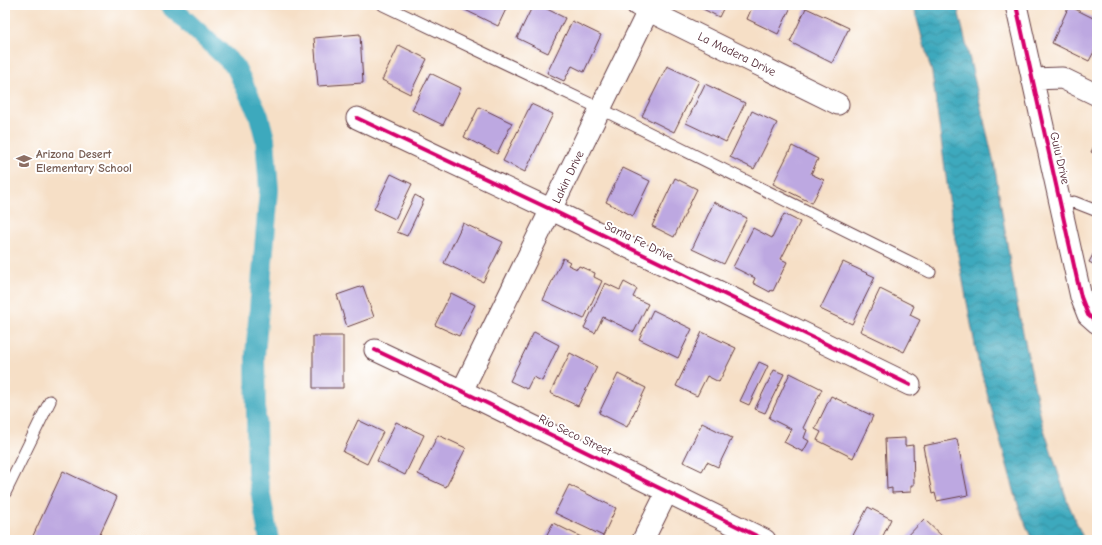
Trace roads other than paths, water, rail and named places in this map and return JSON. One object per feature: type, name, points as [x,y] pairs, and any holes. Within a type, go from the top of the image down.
[{"type":"street","name":"Guiu Drive","points":[[1016,5],[1081,297],[1093,319]]},
{"type":"street","name":"Lakin Drive","points":[[462,391],[601,109],[646,7]]},
{"type":"street","name":"La Madera Drive","points":[[646,7],[838,104]]},
{"type":"street","points":[[1032,79],[1062,78],[1097,95]]},
{"type":"street","name":"Santa Fe Drive","points":[[357,118],[552,210],[910,385]]},
{"type":"street","name":"Rio Seco Street","points":[[375,350],[462,391],[765,540]]},
{"type":"street","points":[[644,540],[667,492]]},
{"type":"lane","points":[[383,5],[601,109],[930,272]]},
{"type":"lane","points":[[1060,206],[1074,202],[1097,211]]},
{"type":"lane","points":[[5,493],[50,401]]},
{"type":"water","points":[[913,5],[957,5],[994,163],[1016,299],[1042,423],[1068,503],[1084,540],[1032,540],[1019,508],[978,361],[953,228],[932,73]]},
{"type":"waterway","points":[[169,5],[235,66],[259,116],[265,139],[269,190],[255,356],[257,473],[269,540]]},
{"type":"place","name":"Arizona Desert Elementary School","points":[[24,161]]}]
